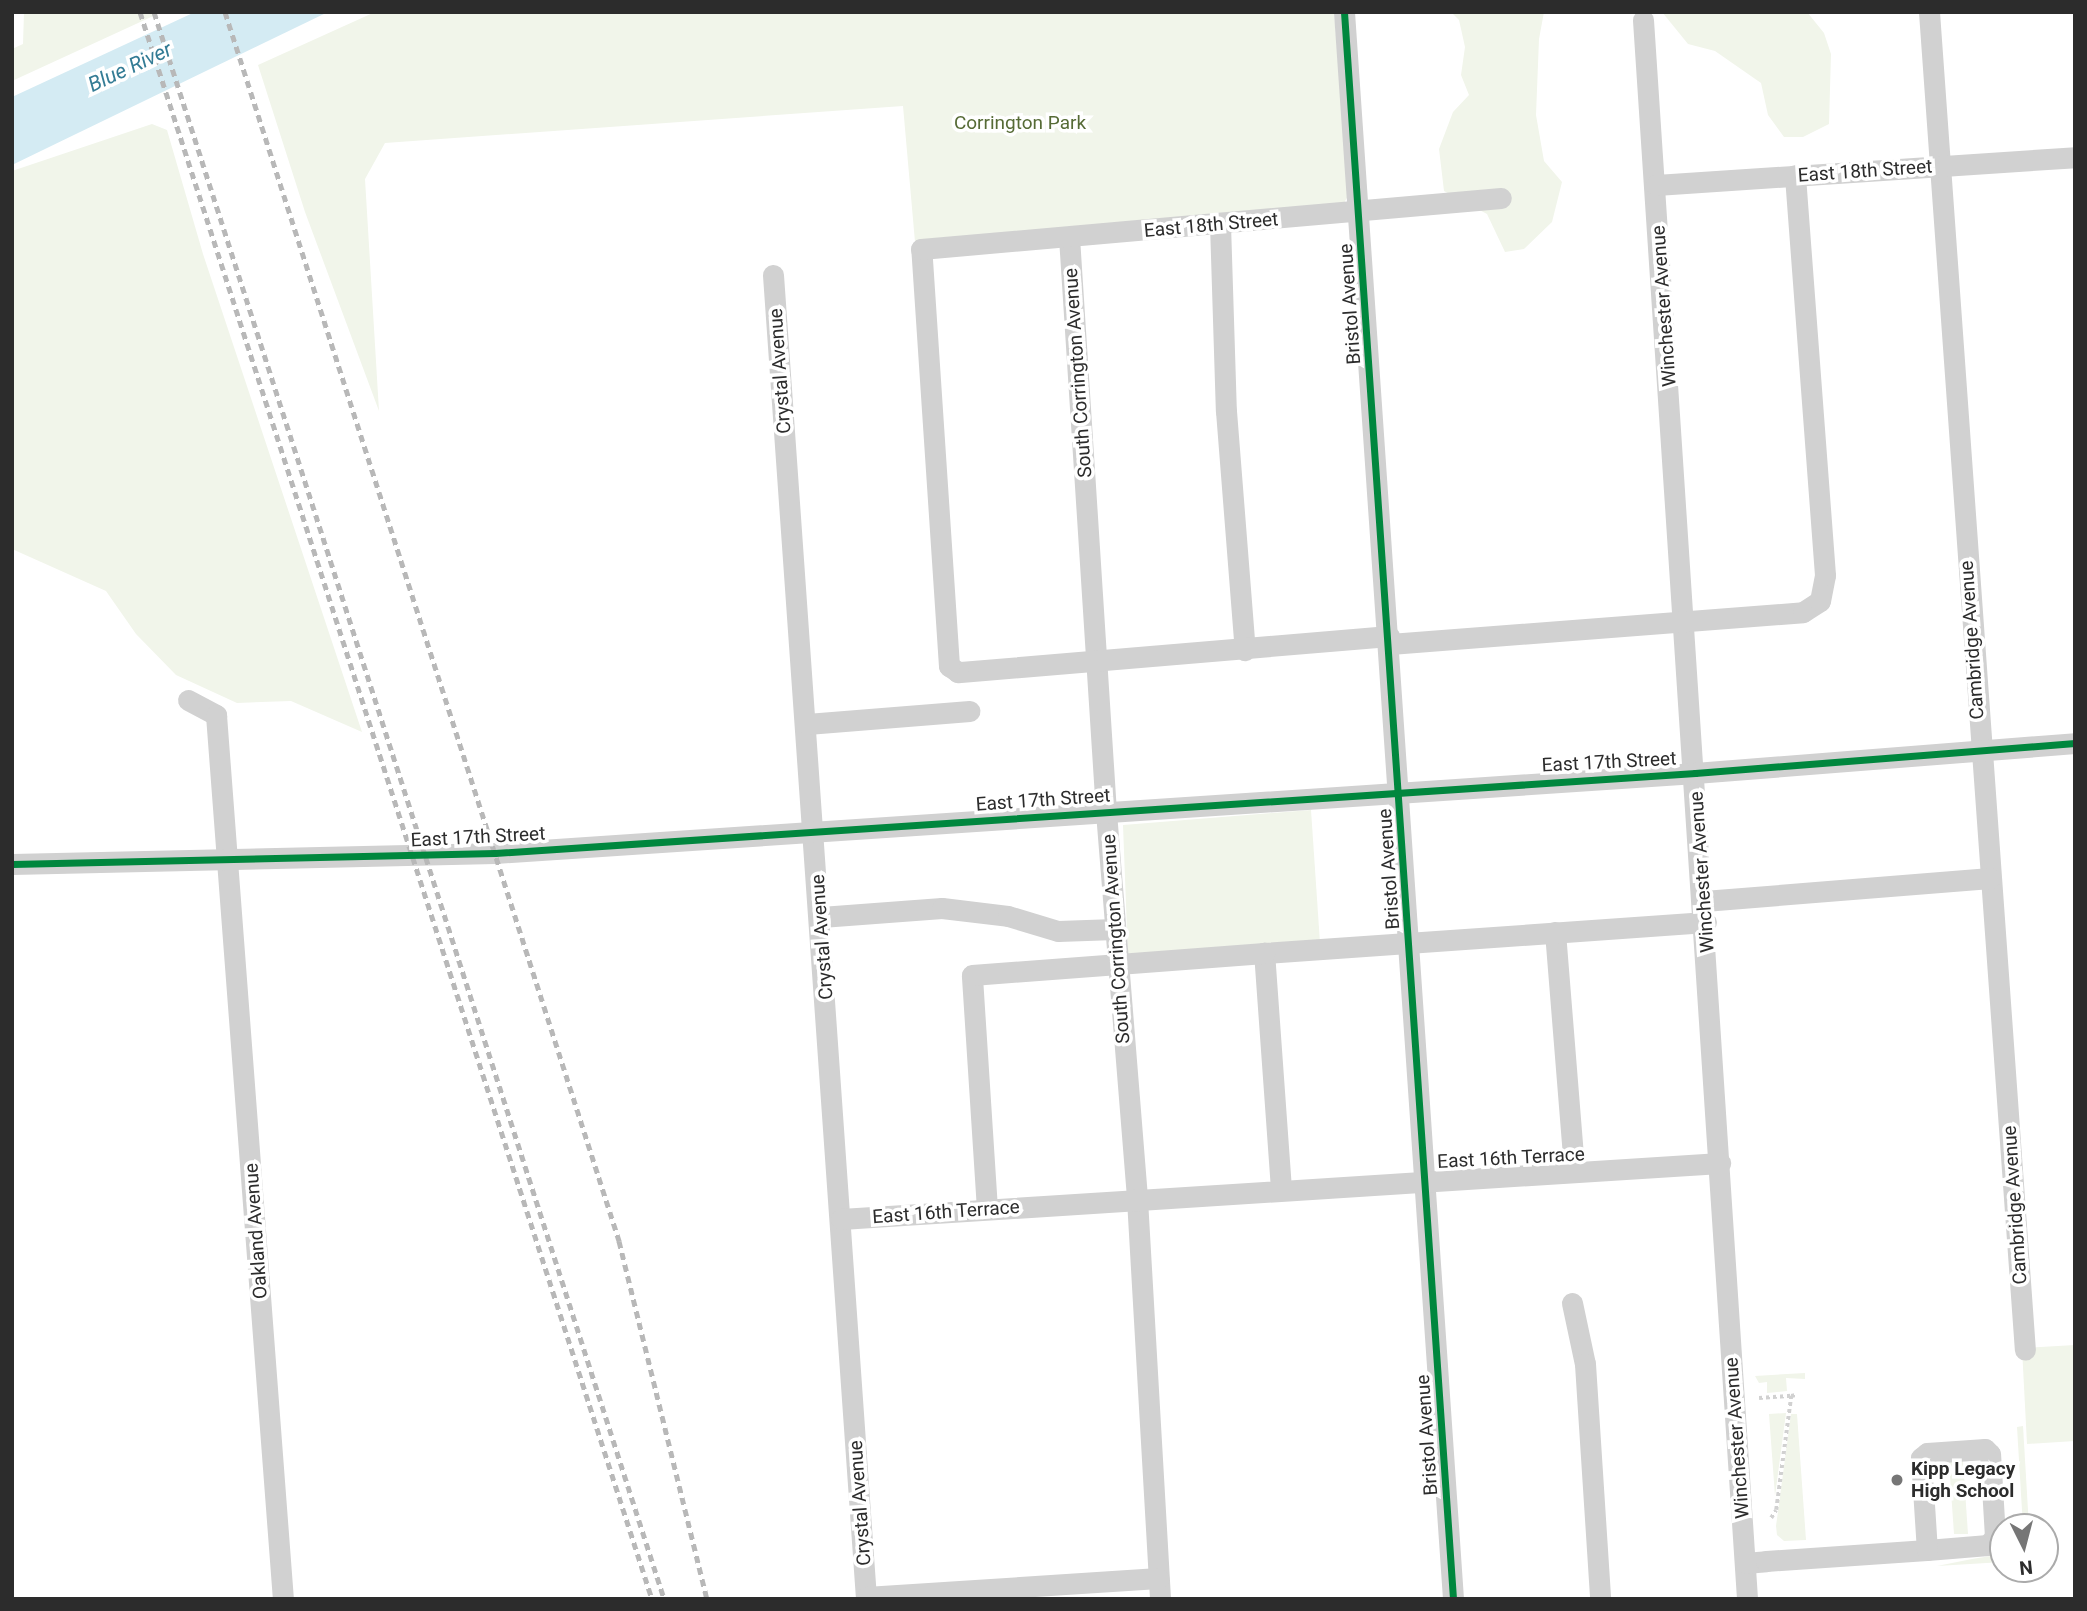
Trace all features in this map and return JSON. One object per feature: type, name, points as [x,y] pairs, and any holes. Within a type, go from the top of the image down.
[{"type":"street","name":"Bristol Avenue","points":[[1345,12],[1453,1599]]},
{"type":"street","name":"Cambridge Avenue","points":[[1929,12],[1979,750],[2025,1350]]},
{"type":"street","name":"Winchester Avenue","points":[[1643,20],[1686,622],[1747,1599]]},
{"type":"street","name":"East 18th Street","points":[[1656,184],[2075,157]]},
{"type":"street","points":[[1096,662],[1389,640],[1686,622],[1803,612],[1820,601],[1824,592],[1795,176]]},
{"type":"street","name":"East 18th Street","points":[[1096,662],[958,672],[949,666],[921,249],[1359,213],[1501,198]]},
{"type":"street","points":[[1220,224],[1226,411],[1245,650]]},
{"type":"street","name":"South Corrington Avenue","points":[[1069,237],[1106,812],[1137,1199],[1159,1588]]},
{"type":"street","name":"Crystal Avenue","points":[[773,275],[815,831],[866,1598]]},
{"type":"street","name":"Oakland Avenue","points":[[188,701],[216,715],[283,1599]]},
{"type":"street","points":[[807,724],[968,710]]},
{"type":"street","name":"East 17th Street","points":[[12,864],[228,862],[495,853],[1399,790],[1695,773],[2075,743]]},
{"type":"street","points":[[987,1209],[972,975],[1117,962],[1555,932],[1705,911],[1990,878]]},
{"type":"street","points":[[821,917],[942,908],[1008,916],[1058,931],[1115,929]]},
{"type":"street","points":[[1555,932],[1574,1170]]},
{"type":"street","points":[[1264,953],[1281,1189]]},
{"type":"street","name":"East 16th Terrace","points":[[841,1219],[1426,1179],[1720,1163]]},
{"type":"street","points":[[1572,1303],[1585,1364],[1600,1599]]},
{"type":"street","points":[[1745,1563],[1927,1550],[1988,1545],[1994,1540],[1990,1454],[1985,1450],[1927,1453],[1921,1458],[1927,1550]]},
{"type":"street","points":[[866,1598],[1159,1588]]},
{"type":"path","points":[[1759,1398],[1793,1396],[1776,1510],[1771,1518]]},
{"type":"green space","points":[[24,12],[162,12],[12,81],[12,49],[23,44]]},
{"type":"green space","name":"Corrington Park","points":[[375,12],[1334,12],[1349,194],[1344,203],[915,242],[903,106],[385,143],[365,179],[379,411],[305,212],[258,65]]},
{"type":"green space","points":[[1451,12],[1544,12],[1539,39],[1536,115],[1544,161],[1562,182],[1552,222],[1524,249],[1505,252],[1487,214],[1444,191],[1439,149],[1453,112],[1469,95],[1461,75],[1465,47],[1459,20]]},
{"type":"green space","points":[[1662,12],[1807,12],[1824,33],[1831,54],[1829,124],[1803,137],[1784,137],[1768,115],[1761,83],[1715,51],[1688,44]]},
{"type":"green space","points":[[152,124],[167,130],[203,254],[362,732],[291,701],[237,703],[176,675],[136,634],[106,591],[12,549],[12,171]]},
{"type":"green space","points":[[1311,810],[1320,943],[1128,957],[1123,825]]},
{"type":"green space","points":[[2075,1345],[2075,1441],[2027,1444],[2022,1348]]},
{"type":"green space","points":[[1805,1373],[1805,1379],[1786,1378],[1787,1391],[1767,1393],[1767,1382],[1759,1383],[1755,1376]]},
{"type":"green space","points":[[1786,1413],[1775,1496],[1769,1414]]},
{"type":"green space","points":[[1791,1414],[1797,1414],[1806,1540],[1784,1541],[1777,1535],[1776,1526]]},
{"type":"green space","points":[[2023,1426],[2028,1513],[2022,1513],[2017,1427]]},
{"type":"green space","points":[[1963,1461],[1968,1534],[1954,1534],[1949,1462]]},
{"type":"green space","points":[[1989,1556],[1989,1563],[1937,1566]]},
{"type":"water","name":"Blue River","points":[[195,12],[328,12],[12,165],[12,97]]},
{"type":"railway","points":[[140,12],[652,1599]]},
{"type":"railway","points":[[154,12],[664,1599]]},
{"type":"railway","points":[[225,12],[619,1241],[707,1599]]},
{"type":"cycle path","points":[[1344,12],[1453,1599]]},
{"type":"cycle path","points":[[12,864],[495,853],[1695,773],[2075,743]]},
{"type":"place","name":"Kipp Legacy High School","points":[[1897,1480]]}]
